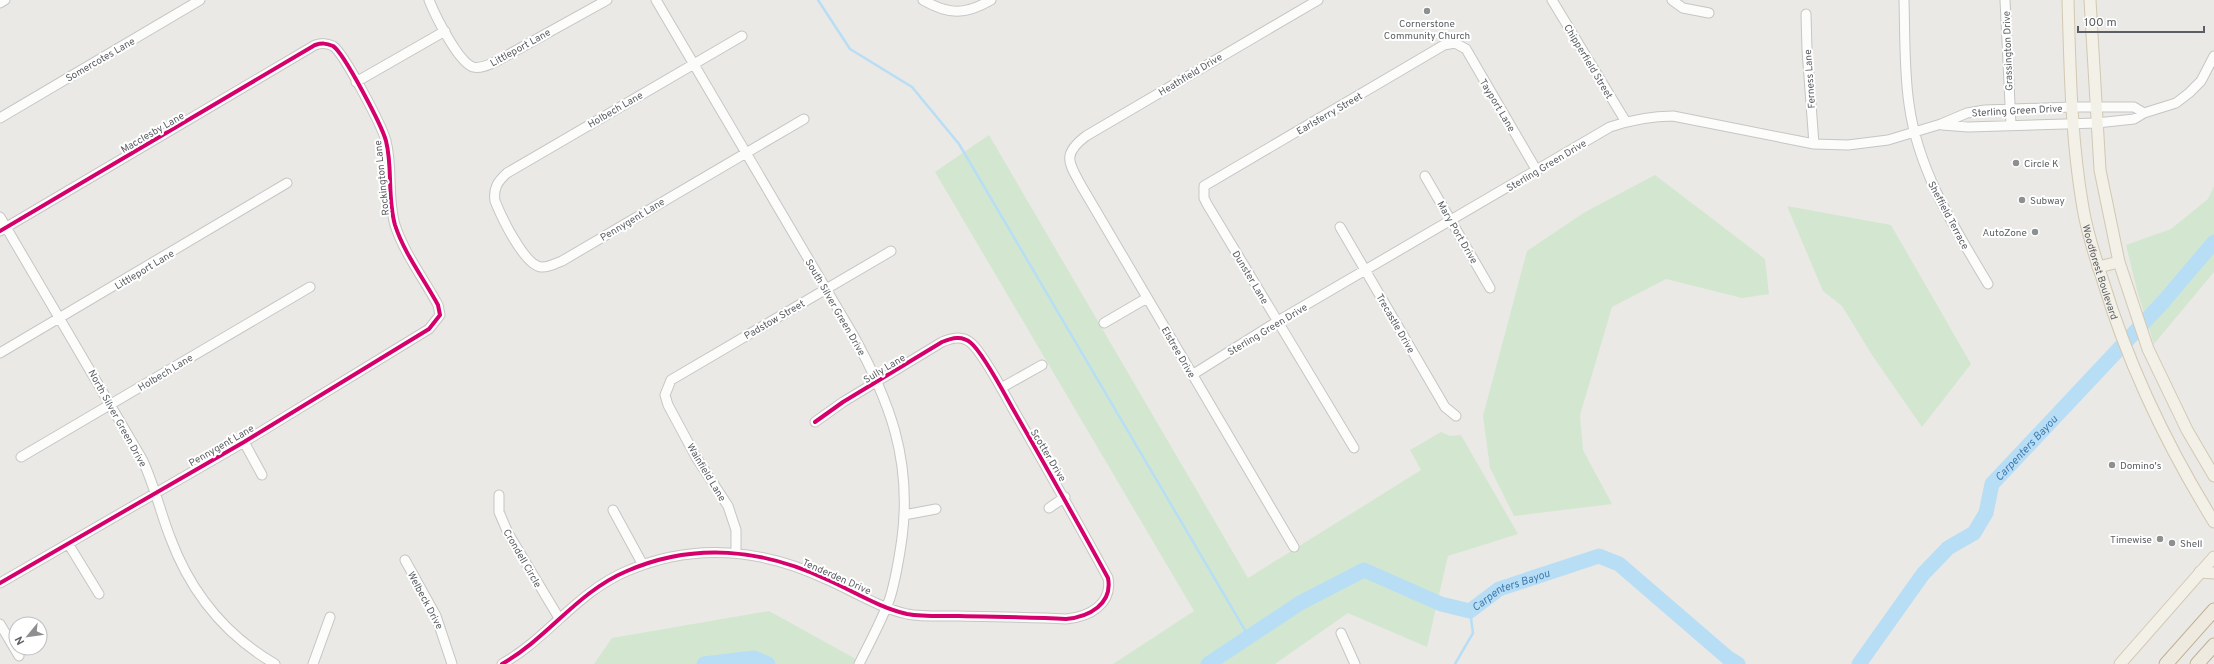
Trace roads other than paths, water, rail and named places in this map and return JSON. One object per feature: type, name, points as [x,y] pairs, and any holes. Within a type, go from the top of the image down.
[{"type":"highway","points":[[2166,664],[2213,611]]},
{"type":"highway","points":[[2197,664],[2214,645]]},
{"type":"main road","name":"Woodforest Boulevard","points":[[2068,0],[2073,123],[2083,210],[2098,267],[2132,365],[2166,439],[2214,522]]},
{"type":"main road","name":"Woodforest Boulevard","points":[[2090,0],[2100,170],[2119,262],[2148,349],[2187,430],[2214,476]]},
{"type":"main road","points":[[2098,267],[2119,262]]},
{"type":"main road","points":[[2120,664],[2214,557]]},
{"type":"main road","points":[[2200,572],[2214,573]]},
{"type":"street","points":[[0,3],[5,0]]},
{"type":"street","name":"Somercotes Lane","points":[[0,118],[200,0]]},
{"type":"street","points":[[356,82],[445,31],[429,0]]},
{"type":"street","name":"Littleport Lane","points":[[445,31],[464,62],[474,67],[484,66],[607,0]]},
{"type":"street","name":"South Silver Green Drive","points":[[656,0],[826,289],[878,381],[894,422],[901,453],[904,515],[899,563],[886,607],[860,664]]},
{"type":"street","points":[[923,0],[945,11],[960,12],[969,11],[991,0]]},
{"type":"street","name":"Heathfield Drive","points":[[1069,155],[1077,143],[1086,136],[1318,0]]},
{"type":"street","name":"Chipperfield Street","points":[[1552,0],[1626,122]]},
{"type":"street","points":[[1672,0],[1683,8],[1709,13]]},
{"type":"street","name":"Sheffield Terrace","points":[[1904,0],[1909,104],[1922,158],[1941,203],[1988,284]]},
{"type":"street","name":"Grassington Drive","points":[[2005,0],[2009,109],[2011,125]]},
{"type":"street","name":"Ferness Lane","points":[[1806,14],[1807,50],[1814,144]]},
{"type":"street","name":"Holbech Lane","points":[[496,188],[498,181],[507,173],[742,36]]},
{"type":"street","name":"Macclesby Lane","points":[[3,230],[315,45],[324,43],[334,47]]},
{"type":"street","name":"Tayport Lane","points":[[1455,43],[1466,49],[1537,171]]},
{"type":"street","name":"Earlsferry Street","points":[[1204,186],[1444,45],[1455,43]]},
{"type":"street","name":"Rockington Lane","points":[[334,47],[376,114],[386,141],[391,206],[398,233],[438,305],[439,310]]},
{"type":"street","name":"Sterling Green Drive","points":[[1941,124],[1968,127],[2097,123],[2128,120],[2144,113],[2176,103],[2189,93],[2200,81],[2214,56]]},
{"type":"street","name":"Sterling Green Drive","points":[[1192,375],[1278,321],[1365,272],[1610,127],[1626,122],[1649,116],[1673,116],[1814,144],[1869,143],[1941,124],[1967,113],[2009,109],[2134,107],[2144,113]]},
{"type":"street","name":"Pennygent Lane","points":[[496,188],[495,201],[499,211],[524,255],[532,263],[541,267],[551,266],[804,119]]},
{"type":"street","name":"Elstree Drive","points":[[1069,155],[1069,163],[1082,187],[1294,547]]},
{"type":"street","name":"Mary Port Drive","points":[[1425,176],[1490,288]]},
{"type":"street","name":"Littleport Lane","points":[[0,353],[287,183]]},
{"type":"street","name":"Dunster Lane","points":[[1204,186],[1204,198],[1207,204],[1354,448]]},
{"type":"street","name":"North Silver Green Drive","points":[[0,217],[3,230],[61,318],[142,459],[156,492],[167,529],[196,591],[223,624],[260,660]]},
{"type":"street","name":"Trecastle Drive","points":[[1340,227],[1445,407],[1456,416]]},
{"type":"street","name":"Padstow Street","points":[[665,395],[671,380],[891,251]]},
{"type":"street","name":"Holbech Lane","points":[[21,457],[310,286]]},
{"type":"street","points":[[1104,323],[1147,298]]},
{"type":"street","name":"Pennygent Lane","points":[[0,583],[69,545],[156,492],[244,442],[429,330],[440,315],[439,310]]},
{"type":"street","name":"Sully Lane","points":[[815,422],[843,402],[949,339],[955,338],[966,340]]},
{"type":"street","name":"Scotter Drive","points":[[966,340],[972,344],[1001,388],[1065,497],[1108,578],[1109,586]]},
{"type":"street","points":[[1001,388],[1042,364]]},
{"type":"street","name":"Wainfield Lane","points":[[665,395],[668,405],[696,457],[728,506],[734,522],[736,552]]},
{"type":"street","points":[[244,442],[262,475]]},
{"type":"street","name":"Crondell Circle","points":[[499,495],[499,512],[504,526],[559,618]]},
{"type":"street","points":[[1049,508],[1065,497]]},
{"type":"street","points":[[904,515],[936,509]]},
{"type":"street","points":[[612,510],[642,565]]},
{"type":"street","points":[[69,545],[99,594]]},
{"type":"street","name":"Tenderden Drive","points":[[502,664],[528,646],[593,590],[609,580],[642,565],[684,555],[706,552],[736,552],[792,564],[886,607],[915,615],[1078,618],[1086,615],[1105,602],[1109,586]]},
{"type":"street","name":"Welbeck Drive","points":[[405,560],[436,616],[452,664]]},
{"type":"street","points":[[313,664],[330,617]]},
{"type":"street","points":[[0,624],[8,637]]},
{"type":"street","points":[[1341,633],[1355,664]]},
{"type":"street","points":[[260,660],[275,664]]},
{"type":"waterway","points":[[818,0],[850,49],[912,87],[959,144],[1249,637]]},
{"type":"waterway","name":"Carpenters Bayou","points":[[1859,664],[1923,574],[1948,548],[1974,533],[1986,513],[1992,484],[2164,301],[2214,242]]},
{"type":"waterway","name":"Carpenters Bayou","points":[[1208,664],[1300,603],[1364,570],[1441,604],[1470,611],[1499,589],[1599,556],[1619,564],[1728,658],[1738,664]]},
{"type":"waterway","points":[[1455,664],[1473,633],[1470,611]]},
{"type":"waterway","name":"Carpenters Bayou","points":[[704,664],[754,658],[768,664]]},
{"type":"place","name":"Cornerstone Community Church","points":[[1427,11]]},
{"type":"place","name":"Circle K","points":[[2016,163]]},
{"type":"place","name":"Subway","points":[[2022,200]]},
{"type":"place","name":"AutoZone","points":[[2035,232]]},
{"type":"place","name":"Domino's","points":[[2112,465]]},
{"type":"place","name":"Timewise","points":[[2160,539]]},
{"type":"place","name":"Shell","points":[[2172,543]]}]
